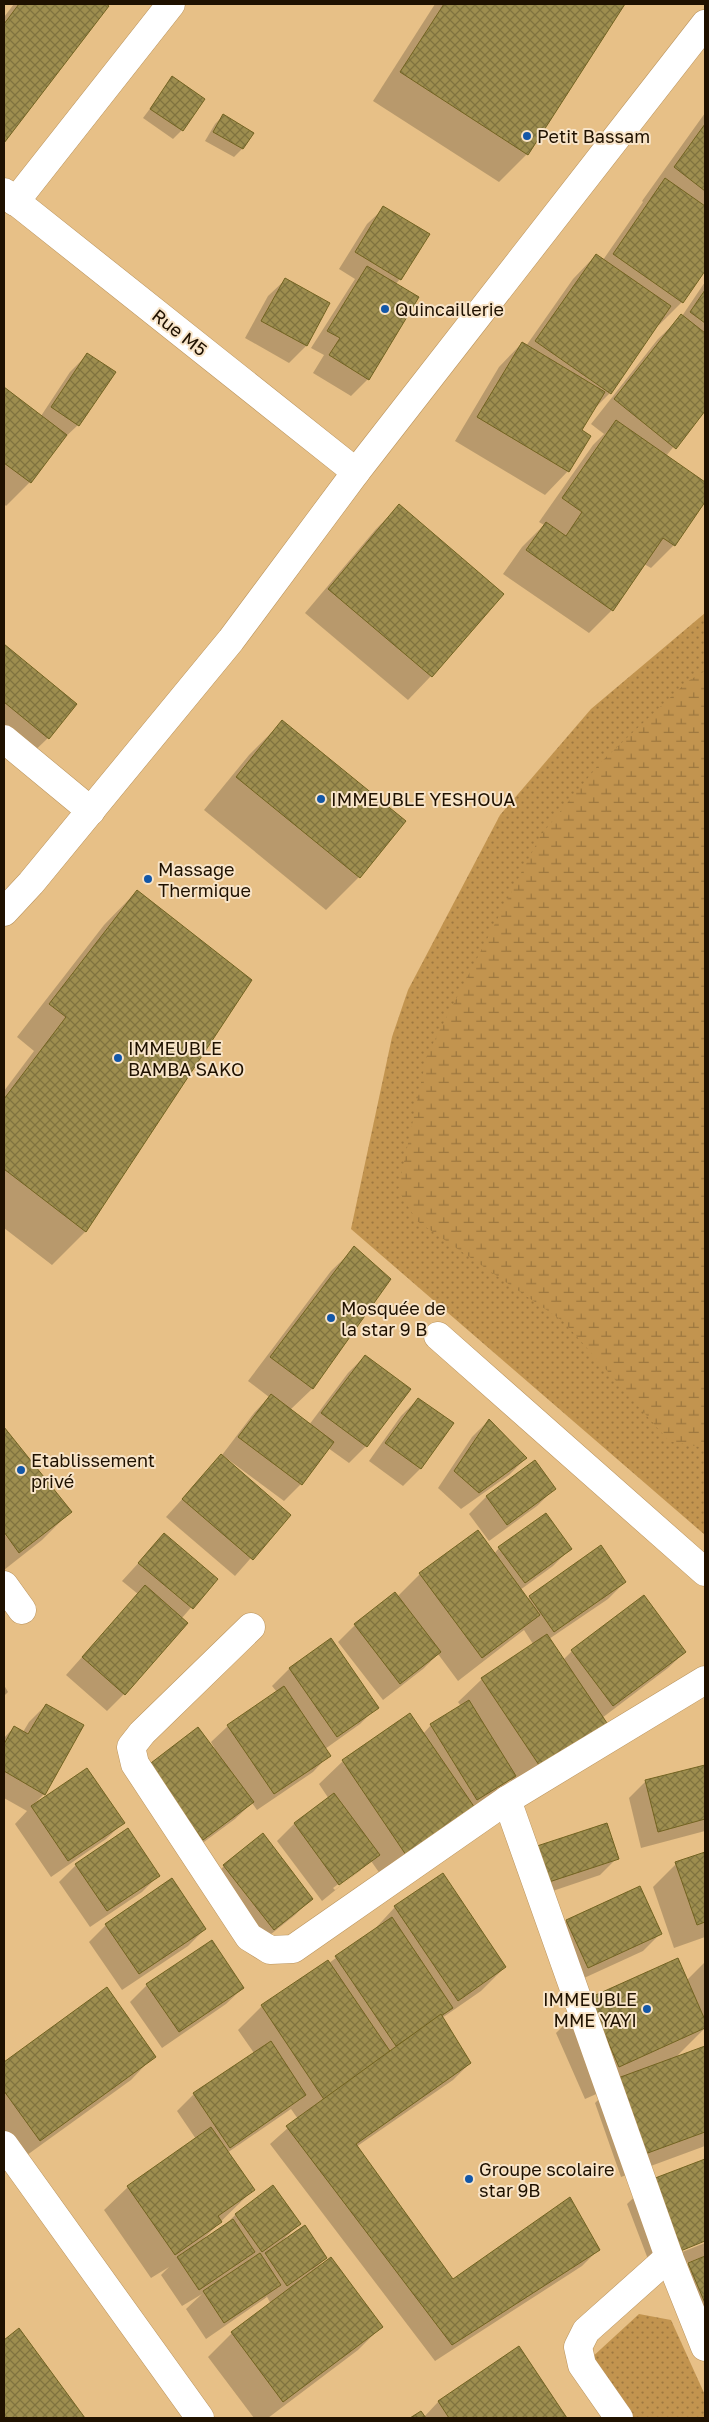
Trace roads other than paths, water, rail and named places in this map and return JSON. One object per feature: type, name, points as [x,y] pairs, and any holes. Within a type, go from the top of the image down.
[{"type":"street","points":[[10,197],[171,4]]},
{"type":"street","points":[[4,912],[31,883],[231,640],[356,472],[705,24]]},
{"type":"street","name":"Rue M5","points":[[10,197],[356,472]]},
{"type":"street","points":[[4,739],[91,811]]},
{"type":"street","points":[[438,1336],[705,1572]]},
{"type":"street","points":[[4,1585],[22,1610]]},
{"type":"street","points":[[251,1627],[142,1732],[131,1747],[135,1764],[250,1937],[270,1950],[293,1949],[507,1800],[705,1680]]},
{"type":"street","points":[[507,1800],[669,2257],[705,2346]]},
{"type":"street","points":[[4,2145],[200,2418]]},
{"type":"street","points":[[619,2418],[582,2365],[578,2347],[586,2331],[669,2257]]},
{"type":"place","name":"Petit Bassam","points":[[527,136]]},
{"type":"place","name":"Quincaillerie","points":[[385,309]]},
{"type":"place","name":"IMMEUBLE YESHOUA","points":[[321,799]]},
{"type":"place","name":"Massage Thermique","points":[[148,879]]},
{"type":"place","name":"IMMEUBLE BAMBA SAKO","points":[[118,1058]]},
{"type":"place","name":"Mosquée de la star 9 B","points":[[331,1318]]},
{"type":"place","name":"Etablissement privé","points":[[21,1470]]},
{"type":"place","name":"IMMEUBLE MME YAYI","points":[[647,2009]]},
{"type":"place","name":"Groupe scolaire star 9B","points":[[469,2179]]}]
